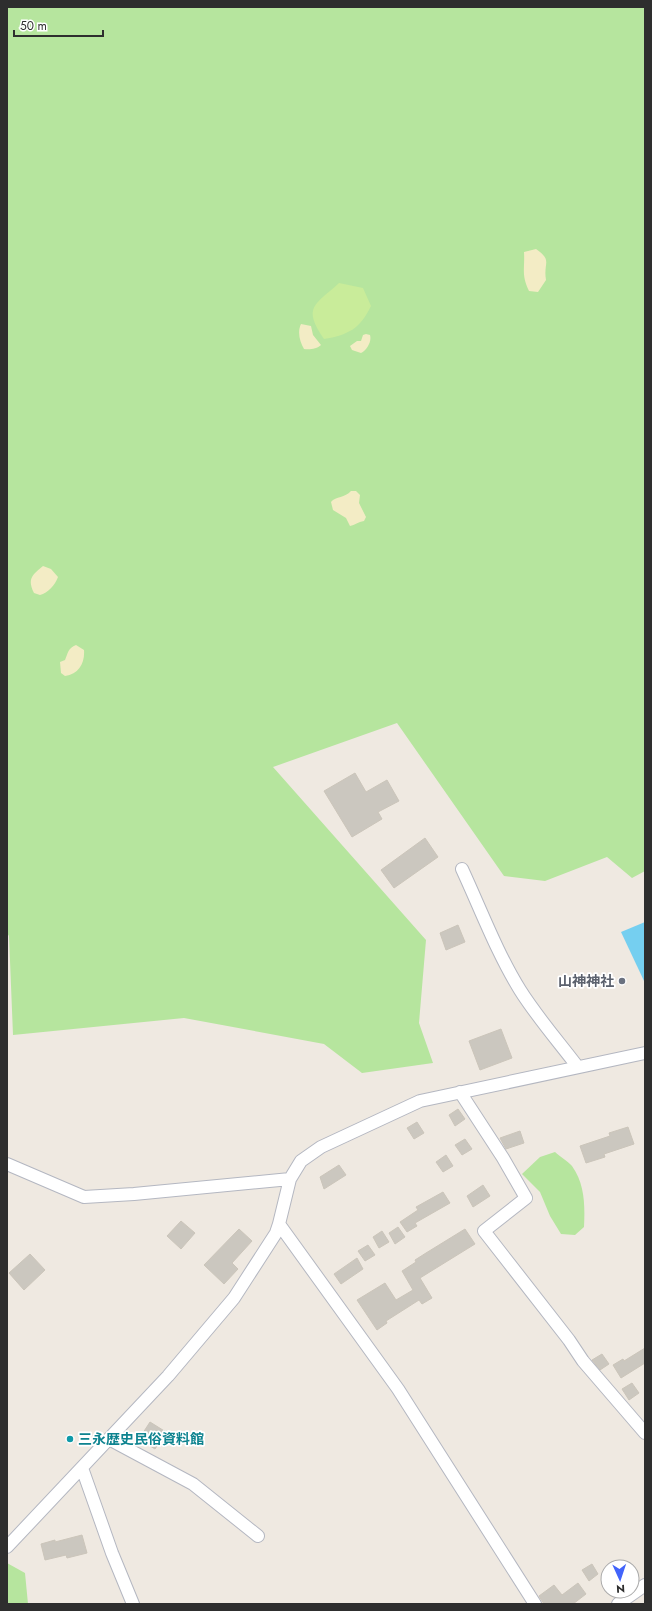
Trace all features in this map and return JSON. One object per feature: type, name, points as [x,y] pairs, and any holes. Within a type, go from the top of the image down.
[{"type":"street","points":[[462,869],[500,953],[520,990],[577,1066]]},
{"type":"street","points":[[7,1547],[163,1381],[234,1298],[276,1233],[290,1179],[301,1161],[321,1148],[420,1101],[645,1052]]},
{"type":"street","points":[[460,1092],[503,1158],[526,1198],[484,1231],[569,1340],[582,1361],[645,1433]]},
{"type":"street","points":[[7,1164],[84,1197],[134,1194],[290,1179]]},
{"type":"street","points":[[279,1224],[398,1389],[536,1604]]},
{"type":"street","points":[[109,1439],[193,1484],[258,1536]]},
{"type":"street","points":[[82,1468],[112,1553],[133,1604]]},
{"type":"street","points":[[618,1604],[645,1586]]},
{"type":"green space","points":[[7,7],[645,7],[645,871],[632,878],[607,857],[545,881],[504,876],[397,723],[273,767],[426,940],[419,1023],[433,1063],[362,1073],[324,1044],[184,1018],[13,1035],[9,936],[7,933]]},
{"type":"green space","points":[[339,283],[363,288],[371,306],[367,314],[352,330],[347,333],[324,339],[314,320],[314,307]]},
{"type":"green space","points":[[555,1152],[572,1166],[580,1180],[582,1188],[584,1203],[584,1227],[575,1235],[561,1234],[550,1216],[540,1192],[522,1174],[540,1157]]},
{"type":"green space","points":[[7,1563],[25,1573],[28,1604],[7,1604]]},
{"type":"sand","points":[[536,249],[546,259],[546,280],[538,292],[529,291],[524,272],[524,252]]},
{"type":"sand","points":[[301,324],[311,326],[313,335],[321,345],[313,349],[304,349],[301,343],[299,330]]},
{"type":"sand","points":[[363,335],[370,335],[370,343],[365,350],[361,353],[352,350],[350,346],[357,341],[361,341]]},
{"type":"sand","points":[[351,491],[356,491],[360,495],[359,503],[366,517],[364,521],[350,526],[346,518],[333,510],[331,502]]},
{"type":"sand","points":[[43,566],[51,569],[58,577],[51,588],[40,595],[34,593],[31,581],[33,575]]},
{"type":"sand","points":[[76,645],[84,650],[82,663],[74,673],[65,676],[61,673],[60,662],[65,660],[70,649]]},
{"type":"water","points":[[645,922],[645,983],[621,932]]},
{"type":"building","points":[[355,773],[366,792],[387,780],[399,801],[378,812],[382,819],[352,837],[324,791]]},
{"type":"building","points":[[425,838],[438,857],[394,888],[381,870]]},
{"type":"building","points":[[458,925],[465,942],[446,950],[440,933]]},
{"type":"building","points":[[501,1029],[512,1058],[480,1070],[469,1041]]},
{"type":"building","points":[[458,1109],[465,1119],[455,1126],[449,1115]]},
{"type":"building","points":[[417,1122],[424,1133],[414,1139],[407,1128]]},
{"type":"building","points":[[628,1127],[634,1144],[604,1154],[605,1157],[586,1163],[580,1146],[610,1136],[609,1133]]},
{"type":"building","points":[[520,1131],[524,1143],[506,1149],[500,1138]]},
{"type":"building","points":[[465,1139],[472,1149],[462,1155],[455,1145]]},
{"type":"building","points":[[446,1155],[453,1166],[443,1172],[436,1162]]},
{"type":"building","points":[[339,1165],[346,1175],[324,1189],[320,1177]]},
{"type":"building","points":[[483,1185],[490,1196],[473,1207],[467,1196]]},
{"type":"building","points":[[443,1192],[450,1203],[415,1223],[417,1226],[407,1232],[400,1222],[418,1210],[416,1207]]},
{"type":"building","points":[[181,1221],[195,1233],[181,1249],[167,1236]]},
{"type":"building","points":[[398,1227],[405,1237],[395,1244],[389,1233]]},
{"type":"building","points":[[239,1229],[252,1241],[232,1263],[238,1269],[224,1284],[204,1265]]},
{"type":"building","points":[[465,1229],[475,1244],[420,1278],[432,1298],[422,1304],[419,1300],[386,1321],[387,1323],[377,1330],[357,1300],[385,1283],[396,1300],[413,1290],[402,1271],[416,1262],[415,1260]]},
{"type":"building","points":[[382,1231],[389,1242],[379,1248],[373,1237]]},
{"type":"building","points":[[368,1245],[375,1255],[365,1261],[358,1251]]},
{"type":"building","points":[[30,1254],[45,1270],[24,1290],[9,1273]]},
{"type":"building","points":[[357,1258],[363,1269],[341,1284],[334,1274]]},
{"type":"building","points":[[645,1348],[645,1363],[621,1378],[613,1365],[623,1359],[624,1361]]},
{"type":"building","points":[[602,1354],[609,1364],[600,1370],[592,1360]]},
{"type":"building","points":[[632,1383],[639,1393],[629,1400],[622,1389]]},
{"type":"building","points":[[150,1422],[166,1432],[155,1449],[139,1439]]},
{"type":"building","points":[[82,1535],[87,1553],[67,1558],[66,1555],[45,1560],[41,1544]]},
{"type":"building","points":[[592,1564],[598,1574],[589,1581],[582,1570]]},
{"type":"building","points":[[578,1583],[586,1594],[573,1604],[544,1604],[539,1596],[554,1585],[562,1595]]},
{"type":"place","name":"山神神社","points":[[622,981]]},
{"type":"place","name":"三永歴史民俗資料館","points":[[70,1439]]}]
